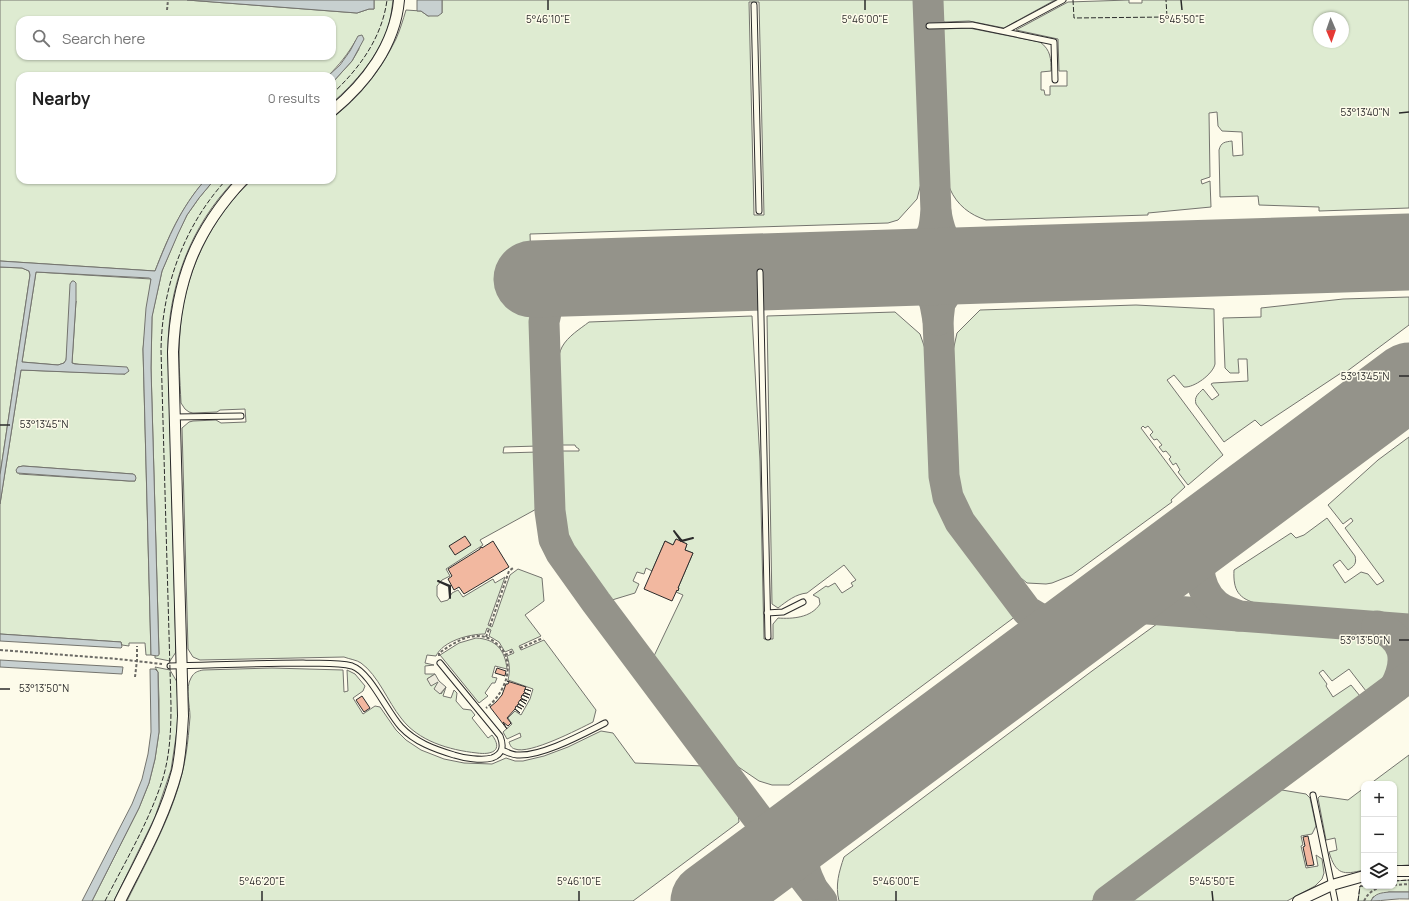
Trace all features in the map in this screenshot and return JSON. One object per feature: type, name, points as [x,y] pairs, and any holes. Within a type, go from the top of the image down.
[{"type":"street","points":[[336,108],[348,97],[364,79],[386,46],[393,29],[399,0]]},
{"type":"street","points":[[120,901],[163,812],[177,771],[180,752],[183,716],[173,352],[174,328],[182,284],[196,245],[221,205],[239,184]]},
{"type":"street","points":[[1397,871],[1409,871]]},
{"type":"street","points":[[1298,901],[1332,885],[1361,877]]},
{"type":"lane","points":[[1005,32],[1064,0]]},
{"type":"lane","points":[[754,4],[759,211]]},
{"type":"lane","points":[[929,26],[972,25],[1054,42],[1055,80]]},
{"type":"lane","points":[[760,272],[768,637]]},
{"type":"lane","points":[[175,417],[241,416]]},
{"type":"lane","points":[[767,613],[783,612],[803,602]]},
{"type":"lane","points":[[170,666],[271,663],[342,664],[353,666],[361,671],[367,678],[401,726],[411,736],[432,748],[464,758],[490,759],[498,756],[502,750],[503,743],[500,736],[440,663]]},
{"type":"lane","points":[[502,750],[518,755],[542,751],[566,742],[605,723]]},
{"type":"lane","points":[[1313,795],[1335,901]]},
{"type":"path","points":[[167,10],[168,0]]},
{"type":"path","points":[[486,637],[509,571],[514,568]]},
{"type":"path","points":[[440,663],[439,653],[456,642],[470,637],[486,637],[499,645],[507,659],[508,671],[503,687],[496,699],[481,712]]},
{"type":"path","points":[[520,648],[543,638]]},
{"type":"path","points":[[135,677],[137,646]]},
{"type":"path","points":[[0,650],[137,660],[170,666]]},
{"type":"path","points":[[505,655],[513,651]]},
{"type":"path","points":[[1397,885],[1409,884]]},
{"type":"path","points":[[1364,901],[1374,889]]},
{"type":"green space","points":[[0,0],[187,0],[357,13],[374,9],[374,0],[393,0],[389,24],[380,47],[366,68],[336,99],[336,79],[352,61],[359,49],[356,40],[332,72],[16,72],[16,184],[202,184],[189,201],[176,223],[155,271],[0,261]]},
{"type":"green space","points":[[442,0],[917,0],[924,172],[917,199],[898,220],[888,223],[530,234],[538,446],[504,447],[503,453],[538,452],[540,507],[480,540],[483,545],[446,569],[450,576],[442,580],[437,586],[437,596],[441,602],[448,600],[452,593],[458,590],[463,597],[493,579],[495,583],[505,577],[488,625],[492,627],[510,575],[518,569],[542,578],[544,601],[525,615],[541,636],[519,646],[521,650],[544,640],[596,710],[593,722],[542,745],[522,750],[514,749],[509,742],[521,737],[520,733],[507,739],[503,732],[512,724],[508,718],[515,711],[521,715],[530,699],[533,689],[508,680],[509,662],[507,656],[514,653],[512,649],[505,652],[499,642],[489,636],[491,630],[487,628],[485,634],[472,635],[457,639],[444,646],[436,656],[427,655],[425,663],[434,665],[425,666],[425,674],[435,674],[427,679],[439,681],[441,694],[446,687],[443,696],[451,698],[454,690],[457,693],[456,701],[463,709],[471,710],[475,715],[472,718],[488,738],[492,735],[497,745],[494,751],[487,753],[466,752],[445,747],[416,733],[396,712],[373,674],[361,663],[355,660],[344,657],[200,660],[193,657],[188,649],[182,428],[189,422],[193,421],[216,420],[221,423],[246,422],[245,409],[193,413],[185,409],[181,403],[179,359],[180,332],[182,311],[193,269],[201,249],[223,212],[248,184],[336,184],[336,115],[361,92],[377,72],[396,39],[406,10],[421,11],[428,16],[442,13]],"holes":[[[749,2],[759,2],[764,215],[754,215]]]},
{"type":"green space","points":[[939,0],[1055,0],[1004,28],[969,21],[945,22],[939,19]]},
{"type":"green space","points":[[1129,0],[1129,3],[1142,3],[1142,0],[1409,0],[1409,208],[1319,211],[1319,207],[1259,205],[1258,196],[1220,197],[1219,150],[1221,145],[1225,142],[1232,141],[1233,156],[1243,155],[1242,132],[1222,131],[1218,126],[1217,112],[1209,113],[1210,177],[1201,180],[1202,184],[1210,181],[1211,207],[1148,213],[1148,215],[986,220],[969,212],[960,205],[950,189],[946,176],[939,33],[944,29],[969,28],[1040,42],[1044,45],[1048,52],[1051,67],[1051,71],[1041,72],[1041,90],[1044,90],[1045,95],[1050,95],[1050,86],[1067,86],[1067,71],[1059,71],[1058,39],[1016,30],[1068,2]]},
{"type":"green space","points":[[211,184],[231,184],[205,217],[194,238],[184,260],[172,305],[168,353],[176,652],[170,661],[155,658],[155,656],[159,654],[151,368],[152,316],[162,271],[187,215]]},
{"type":"green space","points":[[0,267],[22,268],[29,271],[30,275],[0,475]]},
{"type":"green space","points":[[36,272],[151,279],[143,349],[151,655],[146,655],[145,643],[129,643],[129,646],[122,645],[121,642],[0,634],[0,504],[21,370],[125,374],[72,363],[76,301],[66,360],[64,363],[58,365],[22,362]],"holes":[[[23,466],[133,474],[135,481],[19,474],[18,467]]]},
{"type":"green space","points":[[1409,297],[1409,325],[1346,372],[1344,371],[1261,426],[1255,420],[1224,442],[1196,404],[1196,397],[1203,389],[1212,400],[1219,395],[1211,384],[1213,383],[1248,381],[1247,359],[1238,359],[1239,373],[1230,373],[1225,368],[1223,318],[1261,317],[1261,308],[1343,299]]},
{"type":"green space","points":[[1136,305],[1214,309],[1214,368],[1198,383],[1188,387],[1184,387],[1174,375],[1167,380],[1223,455],[1188,485],[1178,472],[1180,470],[1176,463],[1173,465],[1169,459],[1171,457],[1166,451],[1163,452],[1159,447],[1162,445],[1157,439],[1154,440],[1150,435],[1153,432],[1148,426],[1145,428],[1143,426],[1141,428],[1185,487],[1171,500],[1172,502],[1072,575],[1052,583],[1027,583],[1005,565],[967,512],[960,498],[956,482],[951,360],[957,333],[980,310]]},
{"type":"green space","points":[[895,312],[920,334],[929,360],[937,499],[944,515],[1016,616],[789,785],[772,785],[759,781],[737,766],[654,656],[683,595],[676,592],[693,553],[685,550],[687,544],[676,539],[673,545],[665,541],[652,571],[646,568],[644,574],[637,572],[633,581],[639,584],[635,593],[612,600],[568,541],[562,524],[560,451],[579,451],[579,449],[575,445],[559,445],[557,367],[559,355],[567,339],[589,322],[752,316],[760,461],[764,639],[773,639],[773,624],[778,618],[795,618],[806,615],[816,609],[820,604],[819,598],[813,595],[826,586],[828,587],[835,583],[842,593],[853,586],[851,583],[856,580],[844,565],[807,593],[795,596],[778,608],[772,604],[767,316]]},
{"type":"green space","points":[[1409,437],[1409,619],[1364,613],[1259,604],[1246,599],[1238,593],[1235,583],[1234,570],[1291,533],[1296,538],[1304,535],[1327,518],[1355,556],[1356,561],[1348,570],[1340,560],[1333,565],[1345,583],[1361,572],[1368,574],[1377,585],[1384,581],[1345,528],[1353,521],[1351,518],[1343,524],[1328,505],[1378,460]]},
{"type":"green space","points":[[1161,621],[1174,624],[1355,638],[1374,638],[1386,644],[1390,648],[1395,659],[1394,666],[1388,679],[1370,694],[1349,669],[1332,681],[1323,670],[1319,673],[1327,684],[1326,686],[1333,697],[1351,685],[1360,696],[1360,701],[1092,901],[839,901],[839,873],[844,857]]},
{"type":"green space","points":[[476,638],[494,643],[502,651],[507,669],[495,666],[492,677],[497,678],[495,683],[492,683],[485,693],[488,696],[479,703],[440,655],[459,643]]},
{"type":"green space","points":[[155,667],[170,670],[177,682],[177,730],[171,770],[155,817],[114,901],[92,901],[139,808],[149,783],[155,759],[159,732],[158,672]]},
{"type":"green space","points":[[272,668],[343,670],[344,692],[348,691],[347,670],[355,674],[365,686],[363,691],[353,698],[363,714],[375,706],[380,707],[396,730],[406,740],[421,750],[444,759],[464,763],[492,764],[506,758],[515,761],[523,761],[544,756],[568,747],[601,731],[613,733],[635,763],[703,766],[738,813],[739,822],[633,901],[127,901],[154,848],[177,792],[186,754],[190,717],[188,687],[193,674],[203,670]]},
{"type":"green space","points":[[1409,755],[1409,865],[1397,866],[1397,781],[1374,781]]},
{"type":"green space","points":[[1276,789],[1306,794],[1310,798],[1316,826],[1312,834],[1301,836],[1303,845],[1301,846],[1306,868],[1318,866],[1316,855],[1322,859],[1324,873],[1322,879],[1315,886],[1287,901],[1128,901]]},
{"type":"green space","points":[[1361,790],[1361,871],[1351,873],[1341,872],[1334,865],[1329,852],[1337,850],[1335,838],[1326,840],[1318,798],[1320,796],[1348,800]]},
{"type":"green space","points":[[1409,880],[1409,892],[1389,892],[1373,897],[1371,901],[1358,901],[1360,886],[1361,889],[1397,889],[1397,881]]},
{"type":"shaded area","points":[[187,0],[374,0],[374,9],[357,13]]},
{"type":"shaded area","points":[[417,0],[442,0],[442,13],[438,16],[428,16],[421,11],[417,11]]},
{"type":"shaded area","points":[[362,35],[364,39],[352,61],[336,79],[336,72],[332,72],[340,65],[350,51],[358,36]]},
{"type":"shaded area","points":[[202,184],[211,184],[187,215],[178,234],[162,271],[152,317],[151,368],[159,655],[157,656],[151,655],[143,349],[146,308],[151,279],[36,272],[22,362],[58,365],[64,363],[66,360],[70,284],[74,281],[76,283],[76,301],[72,363],[127,367],[129,371],[125,374],[117,374],[21,370],[0,504],[0,475],[30,275],[29,271],[22,268],[0,267],[0,261],[155,271],[170,234]]},
{"type":"shaded area","points":[[23,466],[133,474],[136,478],[135,481],[129,481],[17,473],[16,470],[18,467]]},
{"type":"shaded area","points":[[0,634],[121,642],[122,647],[0,641]]},
{"type":"shaded area","points":[[0,660],[123,667],[122,674],[0,667]]},
{"type":"shaded area","points":[[150,669],[155,669],[158,672],[159,732],[155,759],[149,783],[139,808],[92,901],[82,901],[132,804],[142,779],[151,732]]},
{"type":"shaded area","points":[[435,674],[439,681],[446,687],[440,694],[434,689],[438,682],[431,686],[427,679]]},
{"type":"shaded area","points":[[1389,892],[1409,892],[1409,899],[1371,901],[1376,895]]},
{"type":"building","points":[[465,536],[471,545],[455,555],[449,546]]},
{"type":"building","points":[[676,539],[687,544],[685,550],[693,553],[678,591],[677,590],[672,601],[644,589],[665,541],[673,545]]},
{"type":"building","points":[[493,541],[509,567],[464,594],[459,587],[454,590],[448,579],[452,576],[448,569]]},
{"type":"building","points":[[497,668],[506,671],[505,676],[495,673]]},
{"type":"building","points":[[507,681],[526,687],[524,692],[530,695],[523,694],[529,698],[522,695],[521,698],[527,701],[520,700],[518,703],[524,707],[518,704],[517,706],[522,709],[516,706],[507,718],[511,723],[508,726],[503,722],[507,729],[490,707],[502,695],[506,684],[509,682]]},
{"type":"building","points":[[362,696],[370,708],[364,712],[356,700]]},
{"type":"building","points":[[1308,836],[1314,865],[1307,866],[1303,847],[1305,846],[1303,837]]},
{"type":"taxiway","points":[[883,268],[913,256],[930,239],[934,226],[936,212],[928,0]]},
{"type":"taxiway","points":[[936,212],[942,235],[952,250],[968,259],[990,265]]},
{"type":"taxiway","points":[[990,265],[975,268],[963,273],[953,282],[940,303],[938,320],[944,476],[948,497],[960,522],[1027,611],[1045,621],[1061,624],[1076,622],[1108,610],[1122,607],[1239,616]]},
{"type":"taxiway","points":[[883,268],[915,278],[921,283],[932,296],[938,320]]},
{"type":"taxiway","points":[[585,277],[566,282],[555,290],[551,296],[544,322],[550,511],[554,539],[561,553],[596,602],[822,901]]},
{"type":"taxiway","points":[[1220,521],[1210,532],[1201,549],[1199,569],[1204,588],[1209,597],[1224,610],[1239,616],[1409,629]]},
{"type":"taxiway","points":[[1377,626],[1387,631],[1394,637],[1402,651],[1402,668],[1395,687]]},
{"type":"taxiway","points":[[1108,901],[1409,677]]},
{"type":"taxiway","points":[[811,885],[804,867],[804,850],[810,834],[821,818]]},
{"type":"runway","points":[[532,279],[1409,252]]},
{"type":"runway","points":[[709,901],[1409,381]]},
{"type":"fence","points":[[336,90],[360,63],[375,40],[387,0]]},
{"type":"fence","points":[[1073,0],[1074,18],[1167,17],[1166,0]]},
{"type":"fence","points":[[105,901],[137,841],[158,794],[163,778],[170,742],[171,705],[161,350],[162,327],[171,281],[178,259],[198,218],[211,198],[223,184]]},
{"type":"fence","points":[[1397,881],[1409,880]]},
{"type":"fence","points":[[1358,901],[1361,886]]},
{"type":"wall","points":[[674,531],[681,541],[693,538],[682,541],[674,531]]},
{"type":"wall","points":[[438,581],[450,586],[450,598],[449,586],[438,581]]}]
